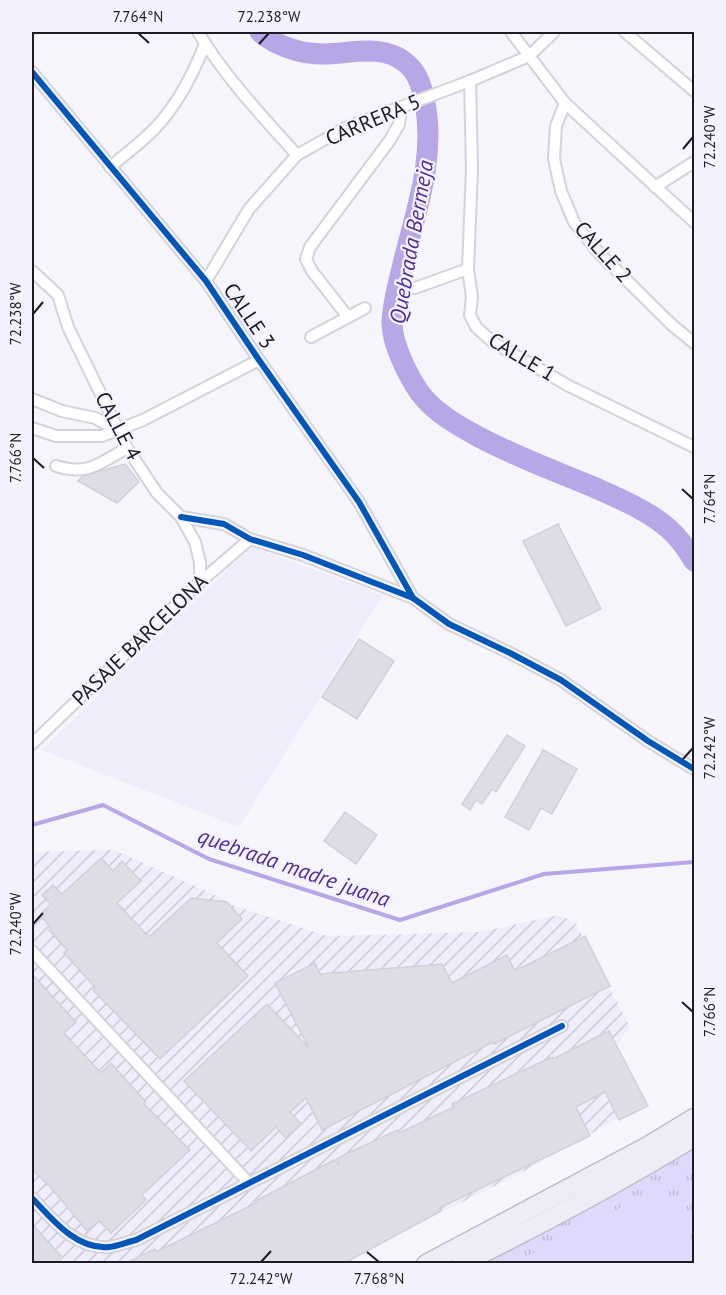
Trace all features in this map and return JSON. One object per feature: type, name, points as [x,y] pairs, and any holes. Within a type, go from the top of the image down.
[{"type":"highway","points":[[426,1263],[648,1146],[694,1118]]},
{"type":"highway","points":[[460,1263],[510,1240],[694,1137]]},
{"type":"street","points":[[198,32],[254,108],[297,155]]},
{"type":"street","points":[[511,32],[565,103],[694,222]]},
{"type":"street","name":"CARRERA 5","points":[[206,281],[249,209],[297,155],[345,128],[529,56],[554,32]]},
{"type":"street","points":[[625,32],[694,91]]},
{"type":"street","points":[[110,167],[148,136],[180,96],[205,44]]},
{"type":"street","name":"CALLE 3","points":[[32,72],[206,281],[359,502],[413,598]]},
{"type":"street","name":"CALLE 1","points":[[470,81],[472,168],[468,269],[472,297],[470,315],[476,327],[494,344],[569,386],[694,447]]},
{"type":"street","name":"CALLE 2","points":[[565,103],[556,126],[554,159],[561,191],[574,222],[598,252],[672,325],[694,343]]},
{"type":"street","points":[[348,317],[312,271],[306,259],[310,247],[390,140],[399,124],[401,107]]},
{"type":"street","points":[[656,187],[694,162]]},
{"type":"street","points":[[415,288],[468,269]]},
{"type":"street","name":"CALLE 4","points":[[32,271],[58,295],[68,327],[126,448],[157,493],[181,518],[195,542],[200,562],[200,582]]},
{"type":"street","points":[[311,337],[365,308]]},
{"type":"street","points":[[32,428],[56,436],[102,436],[143,420],[259,360]]},
{"type":"street","points":[[32,399],[62,411],[96,418],[117,430]]},
{"type":"street","points":[[56,466],[72,471],[85,471],[126,448]]},
{"type":"street","points":[[181,518],[224,524],[250,539],[303,555],[413,598],[449,624],[561,680],[620,722],[694,769]]},
{"type":"street","name":"PASAJE BARCELONA","points":[[32,744],[200,582],[250,539]]},
{"type":"street","points":[[32,951],[248,1182]]},
{"type":"street","points":[[32,1198],[52,1219],[86,1245],[108,1247],[136,1240],[562,1026]]},
{"type":"shaded area","points":[[251,547],[383,595],[239,827],[42,750]]},
{"type":"shaded area","points":[[114,850],[235,906],[327,936],[480,932],[558,915],[575,922],[630,1027],[617,1045],[645,1103],[519,1174],[338,1263],[32,1263],[32,852]]},
{"type":"green space","points":[[694,1137],[694,1263],[461,1264]]},
{"type":"green space","points":[[664,1185],[694,1244],[694,1263],[523,1263],[521,1259]]},
{"type":"building","points":[[125,464],[139,482],[117,503],[78,481],[83,476]]},
{"type":"building","points":[[558,524],[601,609],[566,626],[523,541]]},
{"type":"building","points":[[359,639],[394,661],[357,719],[322,697]]},
{"type":"building","points":[[507,735],[525,746],[496,792],[492,789],[482,804],[476,800],[470,810],[462,804]]},
{"type":"building","points":[[543,750],[577,769],[552,814],[541,808],[529,830],[505,817]]},
{"type":"building","points":[[345,812],[377,835],[356,864],[324,841]]},
{"type":"building","points":[[101,858],[113,871],[122,861],[141,881],[117,903],[149,937],[191,898],[227,902],[242,919],[217,943],[248,976],[160,1059],[93,990],[95,987],[64,953],[67,950],[49,930],[51,928],[40,915],[51,904],[42,895],[53,885],[62,894]]},
{"type":"building","points":[[585,936],[610,986],[494,1044],[493,1042],[322,1130],[306,1098],[290,1112],[301,1124],[286,1138],[276,1127],[251,1151],[184,1081],[267,1004],[309,1048],[275,983],[315,963],[320,974],[442,964],[452,983],[507,955],[515,971]]},
{"type":"building","points":[[32,974],[76,1022],[64,1033],[101,1073],[111,1063],[146,1102],[144,1104],[190,1150],[142,1195],[146,1200],[111,1233],[99,1221],[87,1231],[32,1169]]},
{"type":"building","points":[[609,1031],[648,1106],[619,1120],[605,1092],[576,1107],[590,1136],[439,1208],[441,1211],[345,1263],[126,1263],[155,1249],[156,1252],[256,1203],[334,1160],[339,1165],[337,1159],[346,1154],[398,1130],[399,1133],[454,1107],[452,1104]]},
{"type":"building","points":[[32,1224],[61,1256],[53,1263],[32,1263]]},
{"type":"waterway","name":"Quebrada Bermeja","points":[[260,32],[281,45],[306,53],[366,51],[387,53],[406,63],[419,82],[423,92],[428,125],[426,167],[393,309],[392,329],[401,358],[420,393],[454,423],[492,444],[616,497],[653,517],[676,536],[694,561]]},
{"type":"waterway","name":"quebrada madre juana","points":[[32,825],[103,805],[209,859],[400,920],[544,874],[694,862]]},
{"type":"cycle path","points":[[32,72],[206,281],[359,502],[413,598]]},
{"type":"cycle path","points":[[181,517],[224,524],[250,539],[303,555],[413,598],[449,624],[561,680],[648,741],[694,769]]},
{"type":"cycle path","points":[[32,1198],[66,1231],[86,1244],[109,1247],[136,1240],[562,1026]]}]
